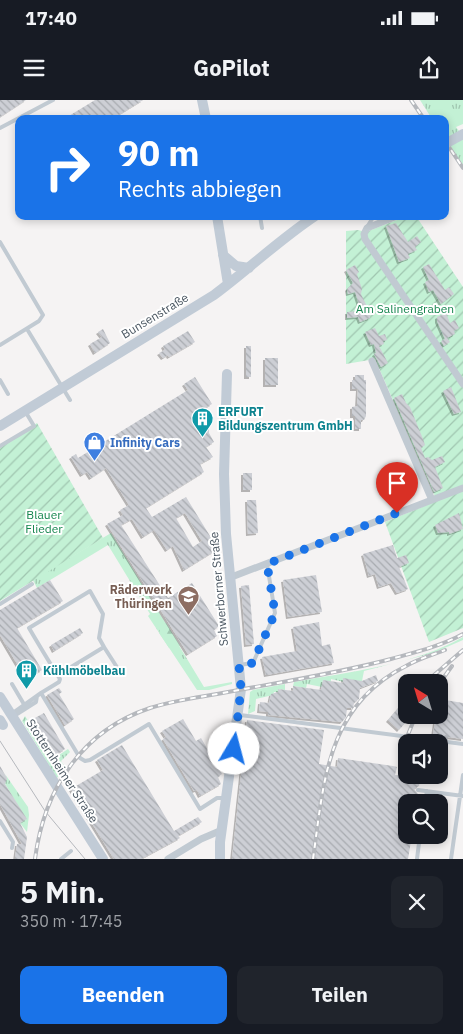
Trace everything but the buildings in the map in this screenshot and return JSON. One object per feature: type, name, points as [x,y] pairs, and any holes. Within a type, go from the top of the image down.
[{"type":"street","points":[[202,100],[205,115]]},
{"type":"street","points":[[449,142],[463,134]]},
{"type":"street","points":[[219,220],[228,284]]},
{"type":"street","name":"Bunsenstraße","points":[[0,426],[228,284],[280,241],[309,220]]},
{"type":"street","points":[[385,220],[367,228],[364,234],[365,239],[463,384]]},
{"type":"street","points":[[223,255],[236,266],[249,268]]},
{"type":"street","points":[[372,361],[432,500]]},
{"type":"street","name":"Schwerborner Straße","points":[[220,859],[222,830],[228,798],[241,689],[229,578],[224,474],[227,374]]},
{"type":"street","points":[[229,578],[463,488]]},
{"type":"street","name":"Stotternheimer Straße","points":[[0,697],[103,859]]},
{"type":"street","points":[[1,723],[12,716]]},
{"type":"street","points":[[168,859],[201,839],[222,830]]},
{"type":"lane","points":[[25,115],[53,100]]},
{"type":"lane","points":[[0,128],[15,120]]},
{"type":"lane","points":[[261,220],[262,228]]},
{"type":"lane","points":[[367,228],[372,220]]},
{"type":"lane","points":[[0,242],[42,312],[42,318],[0,345]]},
{"type":"lane","points":[[27,329],[70,400]]},
{"type":"lane","points":[[0,380],[8,394]]},
{"type":"lane","points":[[0,446],[34,426],[25,411]]},
{"type":"lane","points":[[239,665],[253,663],[275,613],[267,564]]},
{"type":"lane","points":[[0,604],[32,584]]},
{"type":"lane","points":[[12,716],[59,682],[60,679],[29,628],[90,591],[103,613],[99,638],[122,675]]},
{"type":"lane","points":[[58,675],[104,647]]},
{"type":"lane","points":[[12,684],[25,706]]},
{"type":"lane","points":[[39,695],[82,760],[90,760],[149,724],[200,808],[217,798],[228,798]]},
{"type":"lane","points":[[239,715],[463,744]]},
{"type":"lane","points":[[451,859],[462,796],[463,775]]},
{"type":"lane","points":[[418,790],[462,796]]},
{"type":"lane","points":[[0,821],[13,842],[12,848]]},
{"type":"lane","points":[[417,859],[419,844]]},
{"type":"lane","points":[[61,859],[71,851]]},
{"type":"green space","points":[[420,100],[463,100],[463,124],[456,127],[463,136],[463,165],[449,144],[449,115],[429,115]]},
{"type":"green space","name":"Am Salinengraben","points":[[397,220],[419,220],[463,287],[463,628],[429,642],[385,522],[437,501],[375,359],[346,364],[346,231],[358,230],[366,232]]},
{"type":"green space","name":"Blauer Flieder","points":[[37,423],[103,538],[0,601],[0,446]]},
{"type":"green space","points":[[111,533],[204,687],[232,682],[232,684],[209,690],[197,690],[148,616],[150,614],[108,545],[37,588],[33,580]]},
{"type":"green space","points":[[166,623],[180,646],[174,649],[169,648],[159,633],[161,624]]},
{"type":"green space","points":[[463,637],[463,640],[433,653],[405,660],[444,647]]},
{"type":"green space","points":[[398,662],[364,671],[361,686],[331,679],[331,682],[323,680],[322,687],[307,684],[306,688],[293,686],[294,682]]},
{"type":"green space","points":[[285,684],[285,690],[279,689],[273,695],[256,699],[255,711],[248,714],[250,692]]},
{"type":"green space","points":[[25,716],[38,736],[42,734],[56,757],[68,749],[70,752],[61,761],[65,767],[57,778],[22,721]]},
{"type":"green space","points":[[5,774],[28,807],[27,832],[20,823],[26,819],[4,782],[7,779]]},
{"type":"tram line","points":[[0,741],[45,811],[85,859]]},
{"type":"railway","points":[[411,100],[421,115]]},
{"type":"railway","points":[[449,147],[463,168]]},
{"type":"railway","points":[[35,859],[47,810],[57,787],[70,766],[104,732],[126,718],[150,708],[169,703],[371,664],[428,648],[463,634]]},
{"type":"railway","points":[[313,859],[326,775],[344,724],[359,702],[379,683],[420,659],[445,650]]},
{"type":"railway","points":[[435,674],[463,650]]},
{"type":"railway","points":[[446,674],[452,666]]},
{"type":"railway","points":[[408,734],[412,724]]},
{"type":"place","name":"ERFURT Bildungszentrum GmbH","points":[[202,438]]},
{"type":"place","name":"Infinity Cars","points":[[94,462]]},
{"type":"place","name":"Räderwerk Thüringen","points":[[188,616]]},
{"type":"place","name":"Kühlmöbelbau","points":[[27,690]]},
{"type":"route","points":[[234,749],[241,702],[239,665],[253,663],[275,613],[267,564],[397,513]]}]
